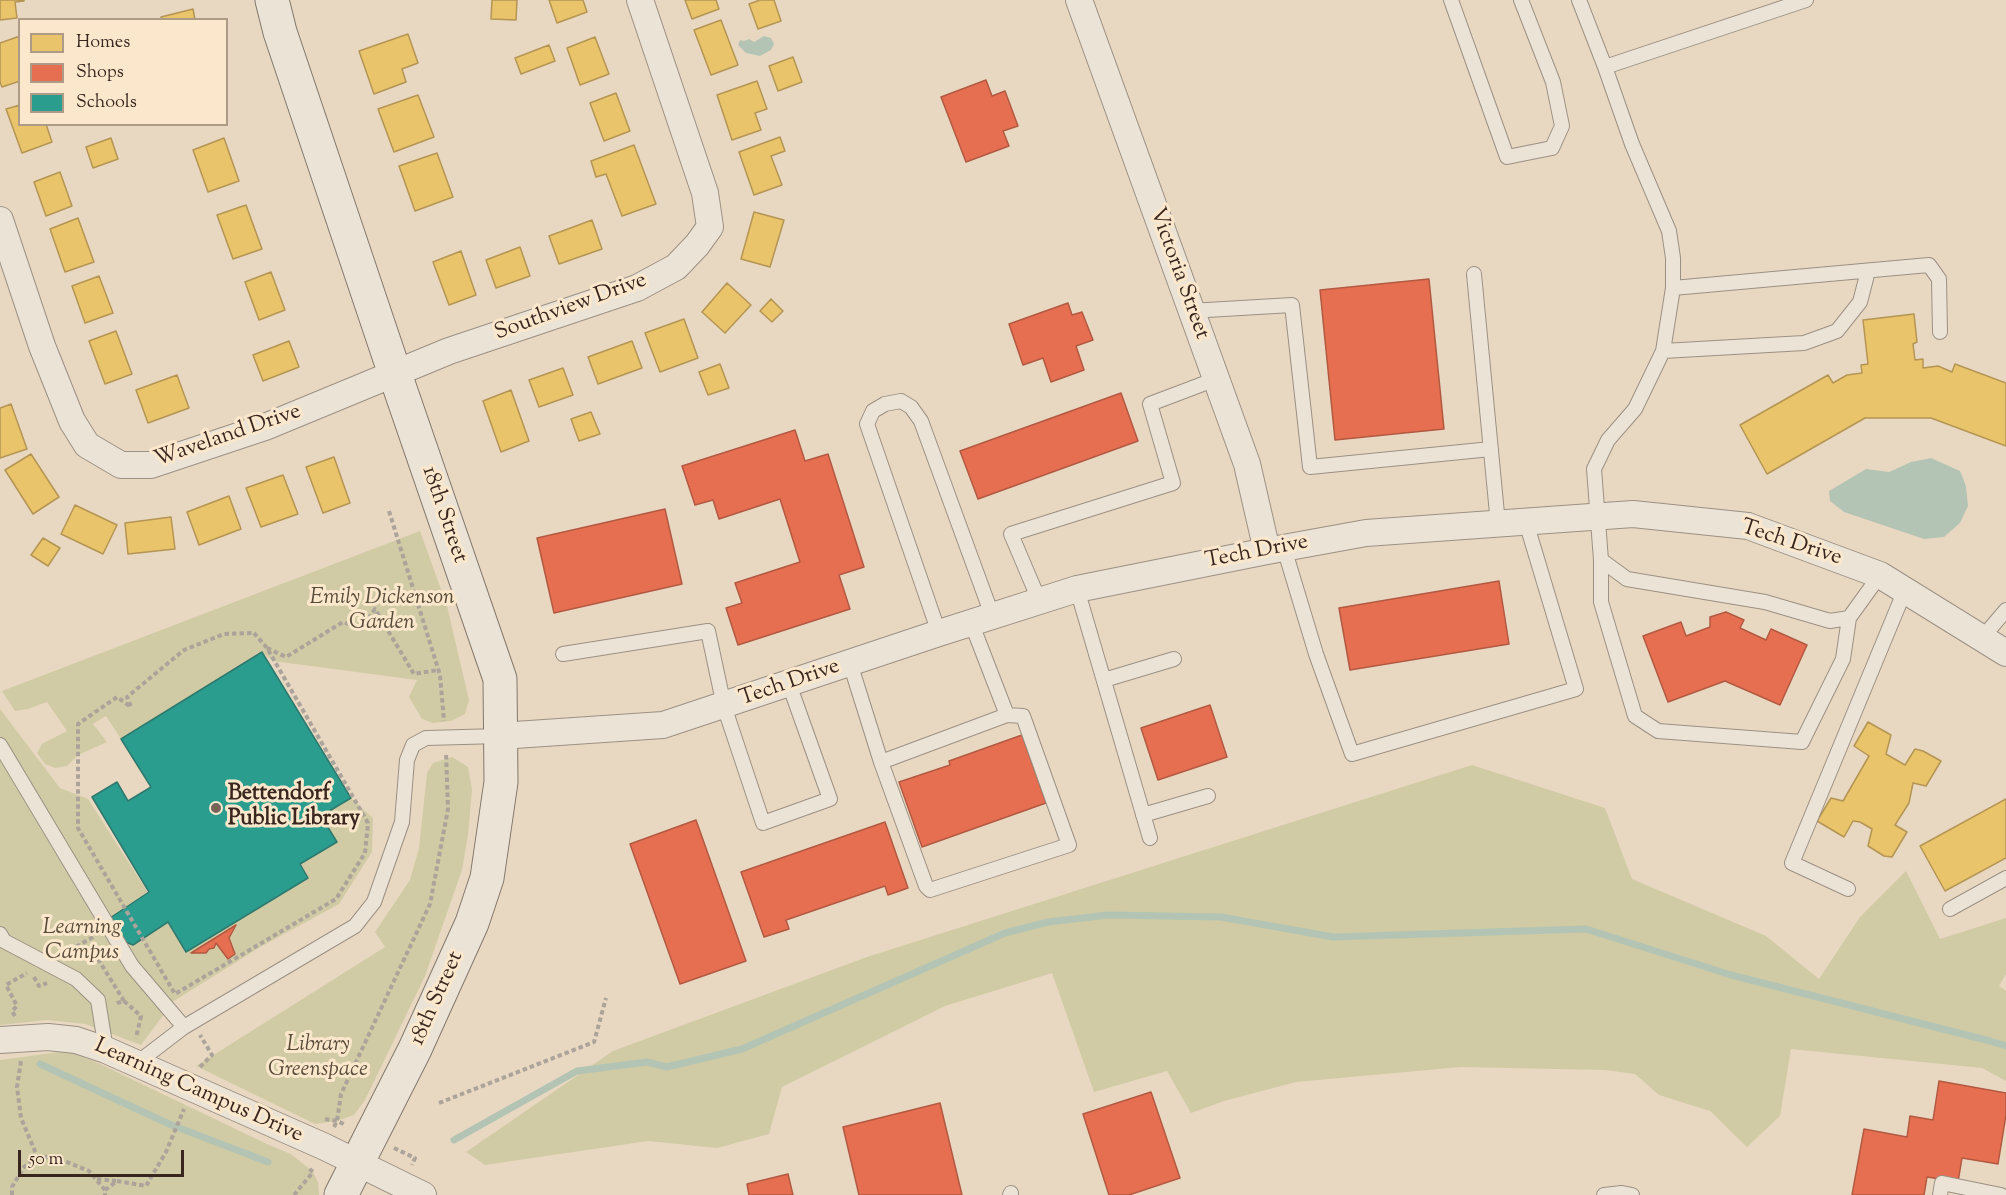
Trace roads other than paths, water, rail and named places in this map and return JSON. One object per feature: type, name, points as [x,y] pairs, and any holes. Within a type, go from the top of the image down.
[{"type":"street","name":"18th Street","points":[[272,0],[280,32],[394,374],[500,680],[501,782],[487,878],[472,923],[415,1049],[341,1195]]},
{"type":"street","name":"Southview Drive","points":[[394,374],[449,351],[637,288],[676,267],[697,245],[710,226],[705,193],[640,0]]},
{"type":"street","name":"Victoria Street","points":[[1079,0],[1276,549]]},
{"type":"street","name":"Waveland Drive","points":[[0,220],[42,346],[72,421],[87,445],[121,465],[151,465],[265,427],[394,374]]},
{"type":"street","name":"Tech Drive","points":[[500,735],[663,725],[1077,589],[1276,549],[1366,533],[1633,514],[1748,526],[1880,575],[2006,653]]},
{"type":"street","name":"Learning Campus Drive","points":[[0,1040],[48,1037],[76,1040],[106,1050],[325,1148],[363,1149],[412,1190]]},
{"type":"lane","points":[[1451,0],[1507,157],[1552,148],[1562,126],[1553,82],[1521,0]]},
{"type":"lane","points":[[1579,0],[1632,144],[1669,231],[1672,258],[1673,288],[1663,351],[1635,409],[1608,440],[1594,469],[1601,560],[1600,602],[1635,716],[1658,731],[1802,742],[1843,658],[1849,618],[1880,575]]},
{"type":"lane","points":[[1605,67],[1797,1]]},
{"type":"lane","points":[[1673,288],[1929,265],[1939,279],[1940,332]]},
{"type":"lane","points":[[1663,351],[1804,343],[1838,331],[1860,302],[1868,271]]},
{"type":"lane","points":[[1474,274],[1498,524]]},
{"type":"lane","points":[[1190,311],[1292,305],[1310,467],[1491,448]]},
{"type":"lane","points":[[1039,600],[1011,534],[1173,483],[1150,404],[1216,378]]},
{"type":"lane","points":[[939,633],[867,424],[873,411],[885,404],[901,401],[911,407],[921,421],[982,619],[1007,714]]},
{"type":"lane","points":[[1276,549],[1352,754],[1576,689],[1526,522]]},
{"type":"lane","points":[[1601,560],[1627,579],[1765,602],[1830,621],[1849,618]]},
{"type":"lane","points":[[1077,589],[1150,838]]},
{"type":"lane","points":[[1848,890],[1792,863],[1905,590]]},
{"type":"lane","points":[[1982,638],[2006,610]]},
{"type":"lane","points":[[563,654],[708,631],[724,706],[763,823],[830,799],[789,684]]},
{"type":"lane","points":[[1104,680],[1174,659]]},
{"type":"lane","points":[[850,663],[881,762],[926,886],[930,890],[1069,845],[1023,716],[1007,714],[881,762]]},
{"type":"lane","points":[[137,1063],[188,1025],[355,926],[374,902],[402,822],[407,760],[413,745],[426,738],[500,735]]},
{"type":"lane","points":[[0,745],[132,966],[188,1025]]},
{"type":"lane","points":[[1143,815],[1208,796]]},
{"type":"lane","points":[[1950,909],[2006,878]]},
{"type":"lane","points":[[0,934],[4,941],[76,979],[98,1000],[106,1050]]},
{"type":"lane","points":[[1940,1195],[1942,1183],[2001,1195]]},
{"type":"lane","points":[[1604,1195],[1622,1193],[1632,1195]]},
{"type":"waterway","points":[[454,1140],[577,1071],[647,1062],[667,1067],[742,1049],[1005,933],[1048,922],[1108,915],[1221,917],[1333,937],[1586,929],[1731,975],[2006,1046]]},
{"type":"waterway","points":[[40,1064],[169,1124],[268,1162]]},
{"type":"place","name":"Bettendorf Public Library","points":[[216,808]]},
{"type":"park label","name":"Emily Dickenson Garden","points":[[382,612]]},
{"type":"park label","name":"Learning Campus","points":[[82,942]]},
{"type":"park label","name":"Library Greenspace","points":[[318,1058]]}]
